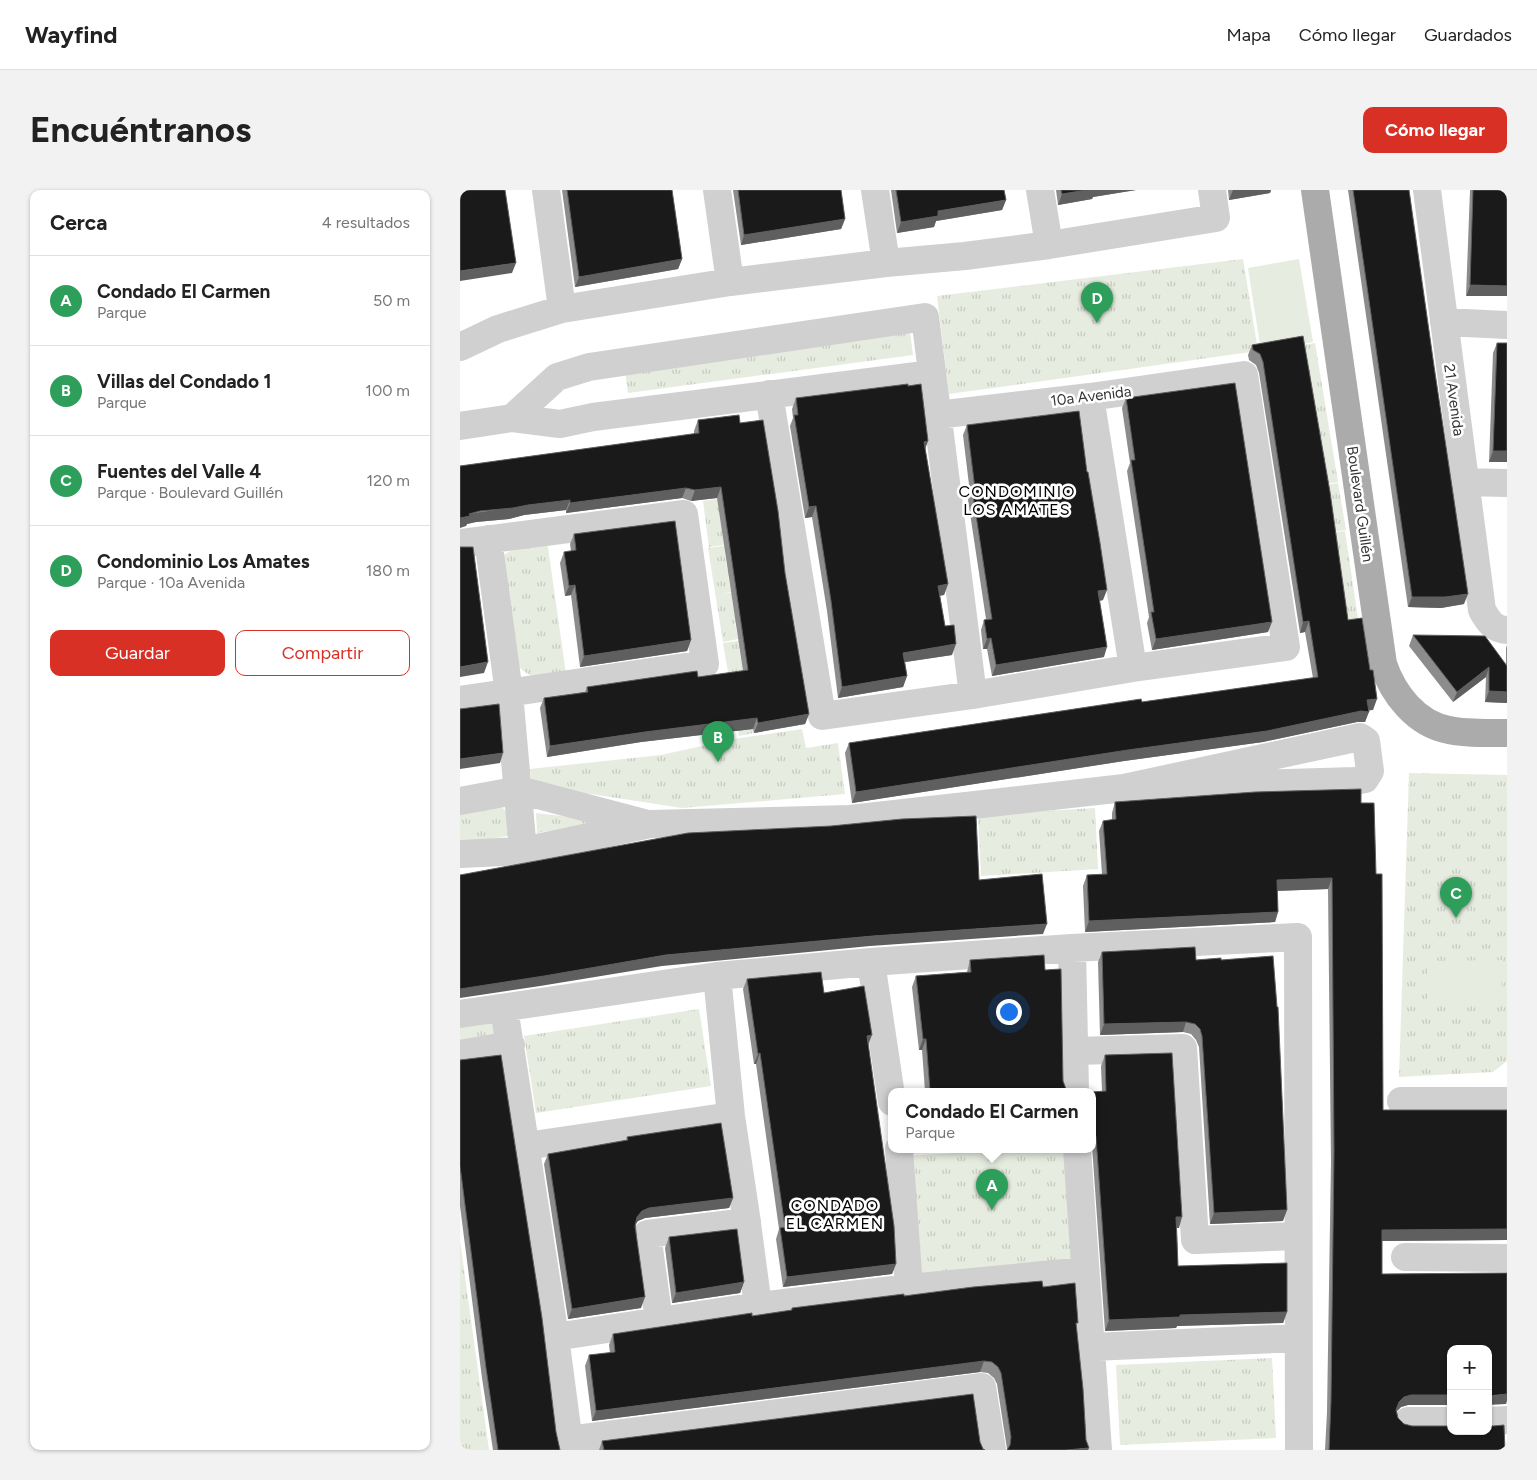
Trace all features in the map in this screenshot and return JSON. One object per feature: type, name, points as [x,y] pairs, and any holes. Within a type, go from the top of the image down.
[{"type":"main road","name":"Boulevard Guillén","points":[[1315,190],[1383,664],[1392,686],[1404,703],[1417,715],[1437,727],[1460,732],[1507,733]]},
{"type":"street","points":[[546,190],[562,309]]},
{"type":"street","points":[[716,190],[730,282]]},
{"type":"street","points":[[875,190],[886,263]]},
{"type":"street","points":[[1040,190],[1049,245]]},
{"type":"street","points":[[460,347],[498,328],[562,309],[730,282],[1049,245],[1216,218],[1212,190]]},
{"type":"street","name":"21 Avenida","points":[[1427,190],[1482,610],[1487,620],[1495,627],[1507,630]]},
{"type":"street","points":[[512,418],[557,377],[589,367],[925,318],[973,695]]},
{"type":"street","points":[[1444,322],[1507,325]]},
{"type":"street","points":[[460,328],[498,328]]},
{"type":"street","points":[[460,426],[512,418],[560,424],[593,417],[932,374]]},
{"type":"street","name":"10a Avenida","points":[[937,415],[1090,397],[1244,375],[1286,647],[1133,668]]},
{"type":"street","points":[[770,394],[822,716],[973,695],[1133,668],[1090,397]]},
{"type":"street","points":[[1465,482],[1507,483]]},
{"type":"street","points":[[460,543],[684,514],[705,664],[460,700]]},
{"type":"street","points":[[488,539],[509,693],[523,851]]},
{"type":"street","points":[[460,854],[523,851],[650,824],[850,819],[1124,788],[1355,781],[1364,779],[1370,771],[1368,748],[1366,741],[1360,737],[1124,788]]},
{"type":"street","points":[[460,801],[519,790],[650,824]]},
{"type":"street","points":[[460,1014],[717,976],[872,962],[1072,948],[1298,938],[1299,1450]]},
{"type":"street","points":[[1072,948],[1075,1088]]},
{"type":"street","points":[[872,962],[890,1088]]},
{"type":"street","points":[[717,976],[731,1116],[758,1306]]},
{"type":"street","points":[[504,1008],[555,1337],[569,1445],[982,1387],[992,1450]]},
{"type":"street","points":[[460,1054],[511,1045]]},
{"type":"street","points":[[1075,1051],[1183,1048],[1195,1240],[1298,1236]]},
{"type":"street","points":[[1401,1102],[1507,1101]]},
{"type":"street","points":[[526,1146],[731,1116]]},
{"type":"street","points":[[898,1153],[908,1288]]},
{"type":"street","points":[[1077,1153],[1098,1450]]},
{"type":"street","points":[[659,1321],[648,1234],[747,1222]]},
{"type":"street","points":[[1405,1257],[1507,1258]]},
{"type":"street","points":[[555,1337],[758,1306],[908,1288],[1086,1271]]},
{"type":"street","points":[[1092,1347],[1298,1338]]},
{"type":"street","points":[[1492,1420],[1507,1420]]},
{"type":"street","points":[[1408,1421],[1447,1421]]},
{"type":"green space","points":[[1243,259],[1258,351],[949,394],[937,296]]},
{"type":"green space","points":[[1299,259],[1313,342],[1261,351],[1248,268]]},
{"type":"green space","points":[[910,332],[913,355],[628,393],[625,371]]},
{"type":"green space","points":[[1315,343],[1338,482],[1302,488],[1299,346]]},
{"type":"green space","points":[[1338,483],[1346,530],[1310,535],[1323,486]]},
{"type":"green space","points":[[738,496],[722,529],[724,545],[709,547],[703,501]]},
{"type":"green space","points":[[1345,531],[1359,625],[1323,630],[1330,533]]},
{"type":"green space","points":[[744,543],[746,549],[725,553],[727,569],[748,566],[749,572],[728,576],[731,592],[722,594],[751,590],[752,597],[732,600],[735,616],[755,614],[756,620],[735,623],[738,639],[723,642],[708,548]]},
{"type":"green space","points":[[546,544],[548,547],[566,674],[540,678],[530,675],[518,666],[502,560],[505,554],[512,550]]},
{"type":"green space","points":[[759,638],[739,648],[754,733],[739,736],[723,643]]},
{"type":"green space","points":[[802,729],[806,748],[838,743],[845,794],[682,808],[532,785],[530,769],[661,755],[734,739]]},
{"type":"green space","points":[[1409,773],[1507,775],[1507,1061],[1493,1072],[1399,1077]]},
{"type":"green space","points":[[499,805],[506,811],[510,831],[507,836],[478,842],[460,842],[460,813]]},
{"type":"green space","points":[[1095,808],[1098,869],[981,876],[978,815]]},
{"type":"green space","points":[[536,813],[604,821],[537,833]]},
{"type":"green space","points":[[1502,960],[1501,1001],[1428,1001],[1428,961]]},
{"type":"green space","points":[[504,1008],[511,1045],[460,1054],[460,1014]]},
{"type":"green space","points":[[699,1009],[711,1086],[536,1113],[524,1036]]},
{"type":"green space","name":"CONDADO EL CARMEN","points":[[954,1153],[1067,1153],[1075,1265],[916,1276],[908,1156]]},
{"type":"green space","points":[[460,1240],[489,1450],[460,1450]]},
{"type":"green space","points":[[1272,1358],[1276,1438],[1120,1445],[1116,1365]]},
{"type":"building","points":[[460,190],[505,190],[516,263],[460,271]]},
{"type":"building","points":[[567,190],[672,190],[682,259],[579,277]]},
{"type":"building","points":[[738,190],[841,190],[845,219],[744,235]]},
{"type":"building","points":[[896,190],[1004,190],[1006,200],[938,211],[938,216],[901,222]]},
{"type":"building","points":[[1061,190],[1087,190],[1062,194]]},
{"type":"building","points":[[1353,190],[1409,190],[1468,594],[1445,597],[1412,597]]},
{"type":"building","points":[[1473,190],[1507,190],[1507,286],[1470,285]]},
{"type":"building","points":[[1303,336],[1330,492],[1348,620],[1362,618],[1370,670],[1373,670],[1377,699],[1367,700],[1369,712],[1361,711],[1267,731],[1128,750],[856,792],[849,743],[1141,699],[1142,702],[1318,677],[1309,621],[1303,622],[1263,362],[1260,354],[1253,350],[1252,345]]},
{"type":"building","points":[[1497,343],[1507,343],[1507,451],[1493,451]]},
{"type":"building","points":[[1235,383],[1272,622],[1156,639],[1151,612],[1154,612],[1131,460],[1135,460],[1126,398]]},
{"type":"building","points":[[908,384],[908,386],[921,384],[928,441],[924,442],[948,584],[938,586],[945,626],[954,625],[956,644],[903,653],[907,676],[842,687],[816,506],[809,507],[794,415],[798,415],[796,398]]},
{"type":"building","points":[[1079,411],[1087,472],[1107,590],[1098,591],[1107,647],[996,665],[991,638],[987,639],[984,620],[992,619],[972,489],[975,489],[967,425]]},
{"type":"building","points":[[739,415],[740,423],[763,420],[778,511],[785,573],[809,714],[758,723],[757,718],[550,746],[544,698],[588,692],[587,687],[697,671],[698,677],[748,670],[721,487],[695,490],[686,488],[570,503],[570,500],[480,511],[460,518],[460,466],[699,433],[698,420]]},
{"type":"building","points":[[675,521],[691,640],[584,656],[575,585],[569,586],[564,552],[576,550],[574,534]]},
{"type":"building","points":[[460,547],[473,547],[488,662],[460,667]]},
{"type":"building","points":[[1413,635],[1485,636],[1507,666],[1507,692],[1489,691],[1489,667],[1457,692]]},
{"type":"building","points":[[499,704],[503,753],[460,759],[460,709]]},
{"type":"building","points":[[1361,789],[1361,803],[1374,803],[1376,874],[1382,874],[1383,1110],[1507,1110],[1507,1229],[1382,1230],[1382,1274],[1507,1273],[1507,1394],[1492,1396],[1492,1345],[1447,1345],[1447,1395],[1411,1395],[1404,1397],[1399,1402],[1396,1410],[1398,1418],[1404,1424],[1412,1426],[1447,1426],[1447,1435],[1492,1435],[1492,1426],[1504,1425],[1505,1450],[1329,1450],[1334,1151],[1332,878],[1277,880],[1278,912],[1089,921],[1087,875],[1107,874],[1103,821],[1116,819],[1115,802],[1255,792]]},
{"type":"building","points":[[976,816],[979,880],[1042,874],[1047,924],[873,936],[666,955],[460,989],[460,875],[688,833]]},
{"type":"building","points":[[1195,947],[1196,960],[1273,956],[1278,1007],[1287,1210],[1214,1213],[1200,1029],[1195,1024],[1186,1022],[1104,1024],[1102,952]]},
{"type":"building","points":[[1044,955],[1045,970],[1061,969],[1063,1081],[1066,1088],[930,1088],[926,1039],[923,1039],[916,976],[971,972],[970,960]]},
{"type":"building","points":[[821,972],[824,993],[864,986],[872,1035],[867,1036],[894,1226],[896,1264],[787,1277],[780,1228],[785,1227],[760,1053],[758,1054],[747,979]]},
{"type":"building","points":[[1172,1053],[1182,1217],[1176,1217],[1178,1266],[1287,1263],[1287,1312],[1180,1315],[1180,1317],[1109,1320],[1096,1137],[1096,1092],[1106,1091],[1105,1055]]},
{"type":"building","points":[[501,1055],[542,1318],[556,1432],[560,1450],[498,1450],[460,1166],[460,1060]]},
{"type":"building","points":[[721,1123],[733,1198],[649,1208],[642,1211],[637,1217],[635,1226],[645,1297],[572,1309],[548,1154],[628,1140],[627,1137]]},
{"type":"building","points":[[737,1229],[744,1282],[676,1293],[669,1237]]},
{"type":"building","points":[[1042,1281],[1043,1287],[1075,1283],[1078,1323],[1076,1323],[1086,1440],[1089,1448],[1007,1450],[1011,1437],[1001,1373],[992,1362],[984,1361],[596,1411],[589,1355],[615,1352],[613,1334],[752,1313],[752,1316],[792,1310],[792,1308],[904,1294],[904,1296]]},
{"type":"building","points":[[973,1394],[980,1442],[985,1450],[604,1450],[602,1441]]},
{"type":"place","name":"Condominio Los Amates","points":[[1097,323]]},
{"type":"place","name":"Villas del Condado 1","points":[[718,762]]},
{"type":"place","name":"Fuentes del Valle 4","points":[[1456,918]]},
{"type":"place","name":"Condado El Carmen","points":[[992,1210]]},
{"type":"district","name":"CONDOMINIO LOS AMATES","points":[[1017,500]]},
{"type":"district","name":"CONDADO EL CARMEN","points":[[835,1214]]}]
